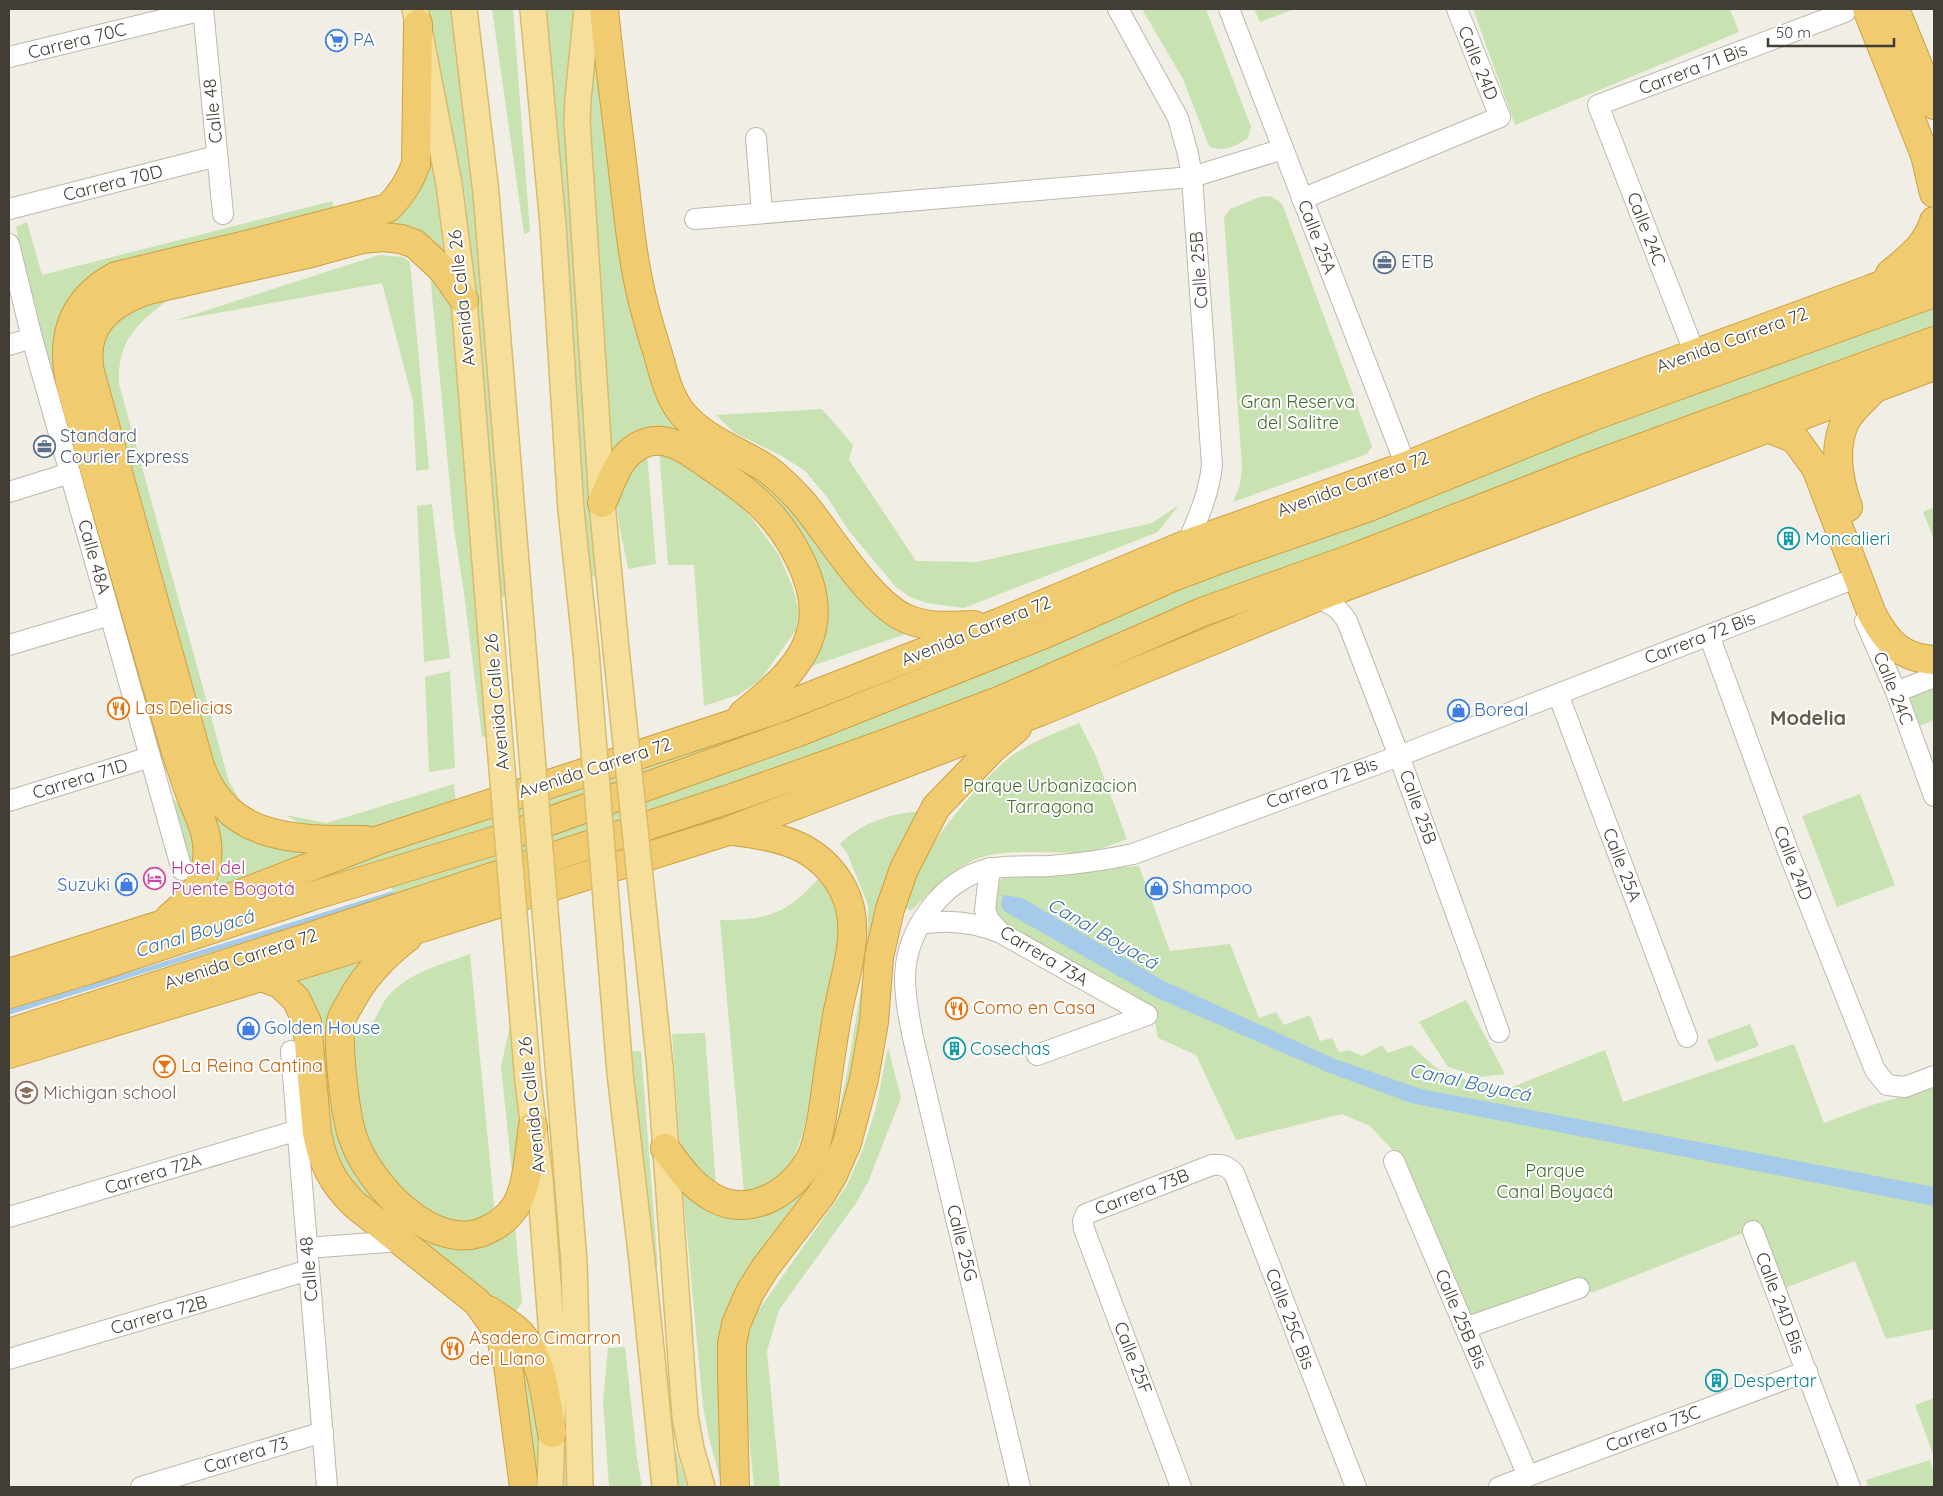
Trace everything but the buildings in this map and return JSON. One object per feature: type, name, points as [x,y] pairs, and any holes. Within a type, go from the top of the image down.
[{"type":"highway","points":[[604,9],[610,71],[636,268],[647,320],[661,366],[669,390],[679,409],[690,422],[703,432],[766,468],[785,484],[867,586],[890,610],[908,620],[943,626],[998,623]]},
{"type":"highway","points":[[1895,9],[1934,105]]},
{"type":"highway","points":[[1856,10],[1925,129],[1925,155],[1934,192]]},
{"type":"highway","points":[[160,925],[183,907],[203,880],[208,844],[202,821],[174,749],[71,388],[67,370],[66,351],[70,330],[77,312],[86,298],[99,285],[116,276],[388,208],[397,199],[408,182],[416,164],[417,16]]},
{"type":"highway","points":[[1872,289],[1921,246],[1927,239],[1934,221]]},
{"type":"highway","points":[[379,840],[312,839],[284,836],[264,831],[246,824],[216,799],[206,781],[198,757],[90,372],[88,361],[90,341],[101,319],[110,308],[129,296],[362,239],[383,237],[401,239],[415,244],[444,270],[464,300]]},
{"type":"highway","name":"Avenida Carrera 72","points":[[9,973],[160,925],[379,840],[668,744],[728,726],[998,623],[1187,544],[1406,466],[1547,408],[1872,289],[1934,264]]},
{"type":"highway","name":"Avenida Carrera 72","points":[[9,994],[312,896],[494,841],[796,733],[1047,633],[1173,577],[1369,507],[1591,417],[1934,293]]},
{"type":"highway","name":"Avenida Carrera 72","points":[[11,1039],[303,939],[738,796],[887,743],[1001,700],[1202,612],[1353,558],[1586,468],[1934,341]]},
{"type":"highway","name":"Avenida Carrera 72","points":[[11,1039],[65,1037],[418,929],[728,831],[1039,712],[1315,598],[1934,366]]},
{"type":"highway","points":[[1875,389],[1855,408],[1846,421],[1839,442],[1839,479],[1896,622],[1911,634],[1923,640],[1934,642]]},
{"type":"highway","points":[[1547,408],[1591,417]]},
{"type":"highway","points":[[1768,428],[1795,439],[1810,457],[1821,480],[1853,579],[1882,632],[1891,643],[1913,656],[1934,660]]},
{"type":"highway","points":[[602,503],[624,457],[645,443],[661,440],[680,446],[733,482],[762,505],[780,527],[803,564],[814,605],[813,623],[801,658],[780,682],[728,726]]},
{"type":"highway","points":[[964,666],[998,623]]},
{"type":"highway","points":[[1103,686],[1143,638]]},
{"type":"highway","points":[[735,1487],[732,1344],[736,1324],[750,1292],[765,1268],[820,1196],[833,1175],[847,1143],[864,1079],[874,1022],[879,958],[890,909],[904,869],[936,807],[993,748],[1039,712]]},
{"type":"highway","points":[[665,1148],[685,1175],[696,1186],[713,1198],[732,1204],[755,1204],[772,1198],[787,1188],[806,1167],[820,1130],[837,1014],[853,941],[850,914],[844,891],[831,870],[816,856],[792,843],[762,834],[728,831]]},
{"type":"highway","points":[[418,929],[391,950],[369,973],[352,998],[341,1022],[342,1064],[350,1128],[370,1173],[408,1212],[427,1225],[449,1235],[464,1237],[482,1233],[507,1217],[516,1206],[522,1190],[533,1126]]},
{"type":"highway","points":[[262,977],[280,984],[296,999],[307,1022],[317,1133],[328,1172],[340,1190],[354,1204],[519,1333],[533,1354],[540,1375],[552,1433]]},
{"type":"highway","points":[[477,1302],[501,1339],[508,1365],[524,1487]]},
{"type":"main road","name":"Avenida Calle 26","points":[[464,9],[486,193],[574,1262],[580,1487]]},
{"type":"main road","points":[[533,9],[553,225],[571,510],[586,652],[620,1073],[642,1261],[665,1487]]},
{"type":"main road","points":[[587,9],[577,121],[602,503],[660,1067],[685,1416],[691,1448],[702,1487]]},
{"type":"main road","name":"Avenida Calle 26","points":[[417,16],[449,184],[464,300],[528,1081],[540,1180],[554,1362],[550,1487]]},
{"type":"street","name":"Carrera 70C","points":[[9,57],[203,9]]},
{"type":"street","name":"Calle 48","points":[[203,9],[223,214]]},
{"type":"street","name":"Calle 25B","points":[[1118,9],[1178,118],[1192,177],[1212,464],[1210,484],[1187,544]]},
{"type":"street","name":"Calle 25A","points":[[1229,9],[1406,466]]},
{"type":"street","name":"Calle 24D","points":[[1302,199],[1500,117],[1457,9]]},
{"type":"street","name":"Carrera 71 Bis","points":[[1598,105],[1856,10]]},
{"type":"street","name":"Calle 24C","points":[[1598,105],[1695,354]]},
{"type":"street","points":[[756,138],[762,212]]},
{"type":"street","points":[[695,219],[1192,177],[1283,149]]},
{"type":"street","name":"Carrera 70D","points":[[9,209],[217,156]]},
{"type":"street","name":"Calle 48A","points":[[9,244],[32,338],[182,870]]},
{"type":"street","points":[[9,345],[32,338]]},
{"type":"street","points":[[9,492],[70,473]]},
{"type":"street","name":"Calle 24C","points":[[1853,579],[1934,796]]},
{"type":"street","name":"Carrera 72 Bis","points":[[906,998],[905,975],[908,959],[912,943],[921,924],[935,902],[967,877],[990,868],[1092,862],[1132,854],[1399,756],[1853,579]]},
{"type":"street","name":"Calle 25B","points":[[1315,598],[1326,601],[1340,611],[1346,621],[1399,756],[1499,1032]]},
{"type":"street","points":[[9,645],[110,615]]},
{"type":"street","name":"Calle 24D","points":[[1709,635],[1788,851],[1875,1070],[1887,1085],[1905,1087],[1934,1076]]},
{"type":"street","points":[[1896,692],[1934,678]]},
{"type":"street","name":"Calle 25A","points":[[1558,694],[1687,1037]]},
{"type":"street","name":"Carrera 71D","points":[[9,801],[150,757]]},
{"type":"street","name":"Carrera 73A","points":[[990,868],[985,910],[989,920],[1001,933],[1147,1015],[1037,1055]]},
{"type":"street","points":[[921,924],[949,921],[967,922],[982,925],[1001,933]]},
{"type":"street","name":"Calle 25G","points":[[906,998],[912,1038],[1020,1487]]},
{"type":"street","name":"Calle 48","points":[[291,1051],[328,1487]]},
{"type":"street","name":"Carrera 72A","points":[[9,1217],[298,1130]]},
{"type":"street","name":"Calle 25B Bis","points":[[1394,1161],[1528,1476]]},
{"type":"street","name":"Carrera 73B","points":[[1084,1229],[1083,1221],[1086,1214],[1212,1165]]},
{"type":"street","name":"Calle 25C Bis","points":[[1212,1165],[1228,1166],[1234,1173],[1356,1487]]},
{"type":"street","name":"Calle 25F","points":[[1084,1229],[1181,1487]]},
{"type":"street","name":"Calle 24D Bis","points":[[1753,1231],[1850,1487]]},
{"type":"street","points":[[307,1248],[400,1241]]},
{"type":"street","name":"Carrera 72B","points":[[9,1359],[309,1270]]},
{"type":"street","points":[[1465,1328],[1579,1288]]},
{"type":"street","name":"Carrera 73C","points":[[1499,1487],[1807,1371]]},
{"type":"street","name":"Carrera 73","points":[[141,1487],[322,1432]]},
{"type":"green space","points":[[427,9],[454,9],[477,175],[507,597],[499,597],[465,195]]},
{"type":"green space","points":[[492,9],[513,9],[530,232],[524,234]]},
{"type":"green space","points":[[541,9],[577,9],[598,577],[590,576],[573,354]]},
{"type":"green space","points":[[599,9],[644,348],[737,464],[771,490],[793,511],[845,581],[872,613],[888,624],[909,633],[806,668],[822,645],[828,625],[828,606],[816,562],[806,538],[786,513],[661,428],[645,428],[633,432],[622,439],[611,451],[587,118]]},
{"type":"green space","points":[[1142,9],[1206,9],[1251,127],[1248,138],[1224,149],[1209,146],[1183,79]]},
{"type":"green space","points":[[1254,9],[1294,9],[1260,22]]},
{"type":"green space","points":[[1473,9],[1730,9],[1739,32],[1515,125]]},
{"type":"green space","points":[[428,136],[442,204],[447,262],[405,228],[384,222],[397,215],[414,197],[423,175]]},
{"type":"green space","name":"Gran Reserva del Salitre","points":[[1270,196],[1279,201],[1283,206],[1372,446],[1367,454],[1233,502],[1240,485],[1242,467],[1224,217],[1230,209],[1260,197]]},
{"type":"green space","points":[[332,201],[335,213],[64,312],[57,325],[56,341],[171,770],[160,773],[39,341],[16,227],[27,222],[42,275]]},
{"type":"green space","points":[[349,229],[349,234],[128,286],[105,302],[97,311],[90,320],[83,342],[83,371],[201,790],[226,823],[236,831],[257,841],[269,844],[326,853],[214,892],[221,863],[220,839],[196,791],[79,369],[78,351],[80,336],[84,322],[100,300],[124,284],[140,277]]},
{"type":"green space","points":[[379,255],[403,257],[410,262],[429,469],[416,471],[413,401],[382,283],[173,321]]},
{"type":"green space","points":[[429,263],[451,299],[487,736],[482,737],[454,529]]},
{"type":"green space","points":[[174,295],[133,332],[122,354],[119,368],[119,384],[229,782],[241,802],[252,813],[223,796],[98,362],[104,339],[112,325],[127,313]]},
{"type":"green space","points":[[1934,301],[1934,331],[989,695],[396,904],[390,880],[1115,612]]},
{"type":"green space","points":[[822,409],[853,445],[849,460],[916,561],[977,562],[1152,523],[1179,505],[1158,532],[964,608],[927,603],[910,597],[896,587],[849,531],[827,497],[805,471],[782,456],[735,433],[716,415]]},
{"type":"green space","points":[[659,450],[720,485],[751,517],[779,555],[793,588],[799,612],[796,630],[760,680],[738,695],[704,706],[694,565],[668,565]]},
{"type":"green space","points":[[647,453],[656,564],[628,569],[617,511],[618,495],[626,477]]},
{"type":"green space","points":[[432,504],[450,658],[424,662],[417,506]]},
{"type":"green space","points":[[1934,507],[1934,539],[1923,512]]},
{"type":"green space","points":[[965,645],[953,660],[800,722],[478,836],[302,890],[240,901]]},
{"type":"green space","points":[[450,671],[455,768],[429,772],[425,677]]},
{"type":"green space","points":[[1934,684],[1934,720],[1920,726],[1908,694]]},
{"type":"green space","name":"Parque Urbanizacion Tarragona","points":[[1079,723],[1095,754],[1127,839],[1087,852],[1027,852],[982,857],[954,872],[911,911],[903,906],[910,888],[934,843],[965,802],[988,778],[1009,758],[1028,746]]},
{"type":"green space","points":[[454,784],[456,802],[365,830],[305,827],[286,815],[327,823]]},
{"type":"green space","points":[[1860,794],[1895,885],[1837,907],[1802,816]]},
{"type":"green space","points":[[169,796],[183,807],[190,823],[193,840],[193,858],[190,873]]},
{"type":"green space","points":[[921,811],[844,1126],[830,1162],[756,1266],[722,1487],[703,1406],[682,1181],[767,1212],[785,1206],[802,1192],[827,1152],[837,1122],[867,953],[868,905],[847,853],[840,844],[857,830],[877,820]]},
{"type":"green space","name":"Parque Canal Boyacá","points":[[1139,866],[1170,951],[1230,944],[1259,1018],[1276,1012],[1284,1025],[1310,1015],[1320,1041],[1332,1038],[1339,1052],[1349,1050],[1362,1056],[1382,1045],[1388,1053],[1411,1045],[1434,1066],[1445,1072],[1476,1083],[1507,1089],[1605,1050],[1623,1102],[1794,1044],[1824,1123],[1872,1105],[1934,1088],[1934,1329],[1886,1339],[1855,1261],[1785,1288],[1762,1228],[1743,1233],[1591,1293],[1578,1282],[1470,1320],[1400,1158],[1370,1126],[1342,1114],[1236,1140],[1196,1055],[1158,1038],[1153,1010],[995,921],[996,883],[1006,876]]},
{"type":"green space","points":[[820,877],[834,896],[841,925],[826,1025],[803,1133],[793,1159],[780,1174],[763,1187],[744,1192],[720,920],[751,918],[776,912],[787,907]]},
{"type":"green space","points":[[373,953],[347,980],[340,997],[345,1153],[352,1169],[374,1197],[430,1240],[456,1249],[482,1247],[515,1227],[522,1303],[514,1314],[440,1259],[358,1193],[333,1154],[305,989],[294,974]]},
{"type":"green space","points":[[470,954],[495,1214],[478,1226],[426,1217],[366,1152],[347,1032],[358,1030],[372,1023],[387,998],[410,978]]},
{"type":"green space","points":[[1466,1000],[1505,1074],[1480,1077],[1448,1067],[1419,1022]]},
{"type":"green space","points":[[1750,1024],[1759,1046],[1716,1062],[1707,1040]]},
{"type":"green space","points":[[510,1026],[521,1119],[514,1192],[501,1066]]},
{"type":"green space","points":[[705,1033],[716,1187],[704,1185],[680,1146],[672,1034]]},
{"type":"green space","points":[[888,1047],[901,1098],[868,1182],[856,1203],[779,1310],[767,1351],[780,1487],[754,1487],[742,1365],[745,1341],[753,1318],[847,1185],[863,1149],[876,1108]]},
{"type":"green space","points":[[632,1051],[641,1051],[658,1266],[652,1265]]},
{"type":"green space","points":[[560,1201],[573,1487],[562,1487],[554,1202]]},
{"type":"green space","points":[[625,1347],[642,1487],[609,1487],[603,1401],[608,1348]]},
{"type":"green space","points":[[530,1366],[538,1426],[536,1487],[516,1370]]},
{"type":"green space","points":[[1934,1398],[1934,1457],[1915,1405]]},
{"type":"green space","points":[[669,1429],[687,1487],[675,1487]]},
{"type":"green space","points":[[1930,1460],[1934,1473],[1934,1487],[1868,1487],[1866,1480]]},
{"type":"water","points":[[1003,895],[1022,898],[1164,981],[1335,1059],[1421,1089],[1934,1187],[1934,1206],[1411,1103],[1327,1072],[1155,997],[1004,911],[1001,905]]},
{"type":"waterway","name":"Canal Boyacá","points":[[9,1012],[392,894]]},
{"type":"place","name":"PA","points":[[337,40]]},
{"type":"place","name":"ETB","points":[[1385,262]]},
{"type":"place","name":"Standard Courier Express","points":[[44,446]]},
{"type":"place","name":"Moncalieri","points":[[1789,539]]},
{"type":"place","name":"Las Delicias","points":[[119,708]]},
{"type":"place","name":"Boreal","points":[[1458,710]]},
{"type":"place","name":"Hotel del Puente Bogotá","points":[[155,878]]},
{"type":"place","name":"Suzuki","points":[[126,885]]},
{"type":"place","name":"Shampoo","points":[[1156,888]]},
{"type":"place","name":"Como en Casa","points":[[957,1008]]},
{"type":"place","name":"Golden House","points":[[248,1028]]},
{"type":"place","name":"Cosechas","points":[[954,1049]]},
{"type":"place","name":"La Reina Cantina","points":[[165,1066]]},
{"type":"place","name":"Michigan school","points":[[27,1093]]},
{"type":"place","name":"Asadero Cimarron del Llano","points":[[453,1348]]},
{"type":"place","name":"Despertar","points":[[1717,1381]]},
{"type":"district","name":"Modelia","points":[[1808,718]]}]
